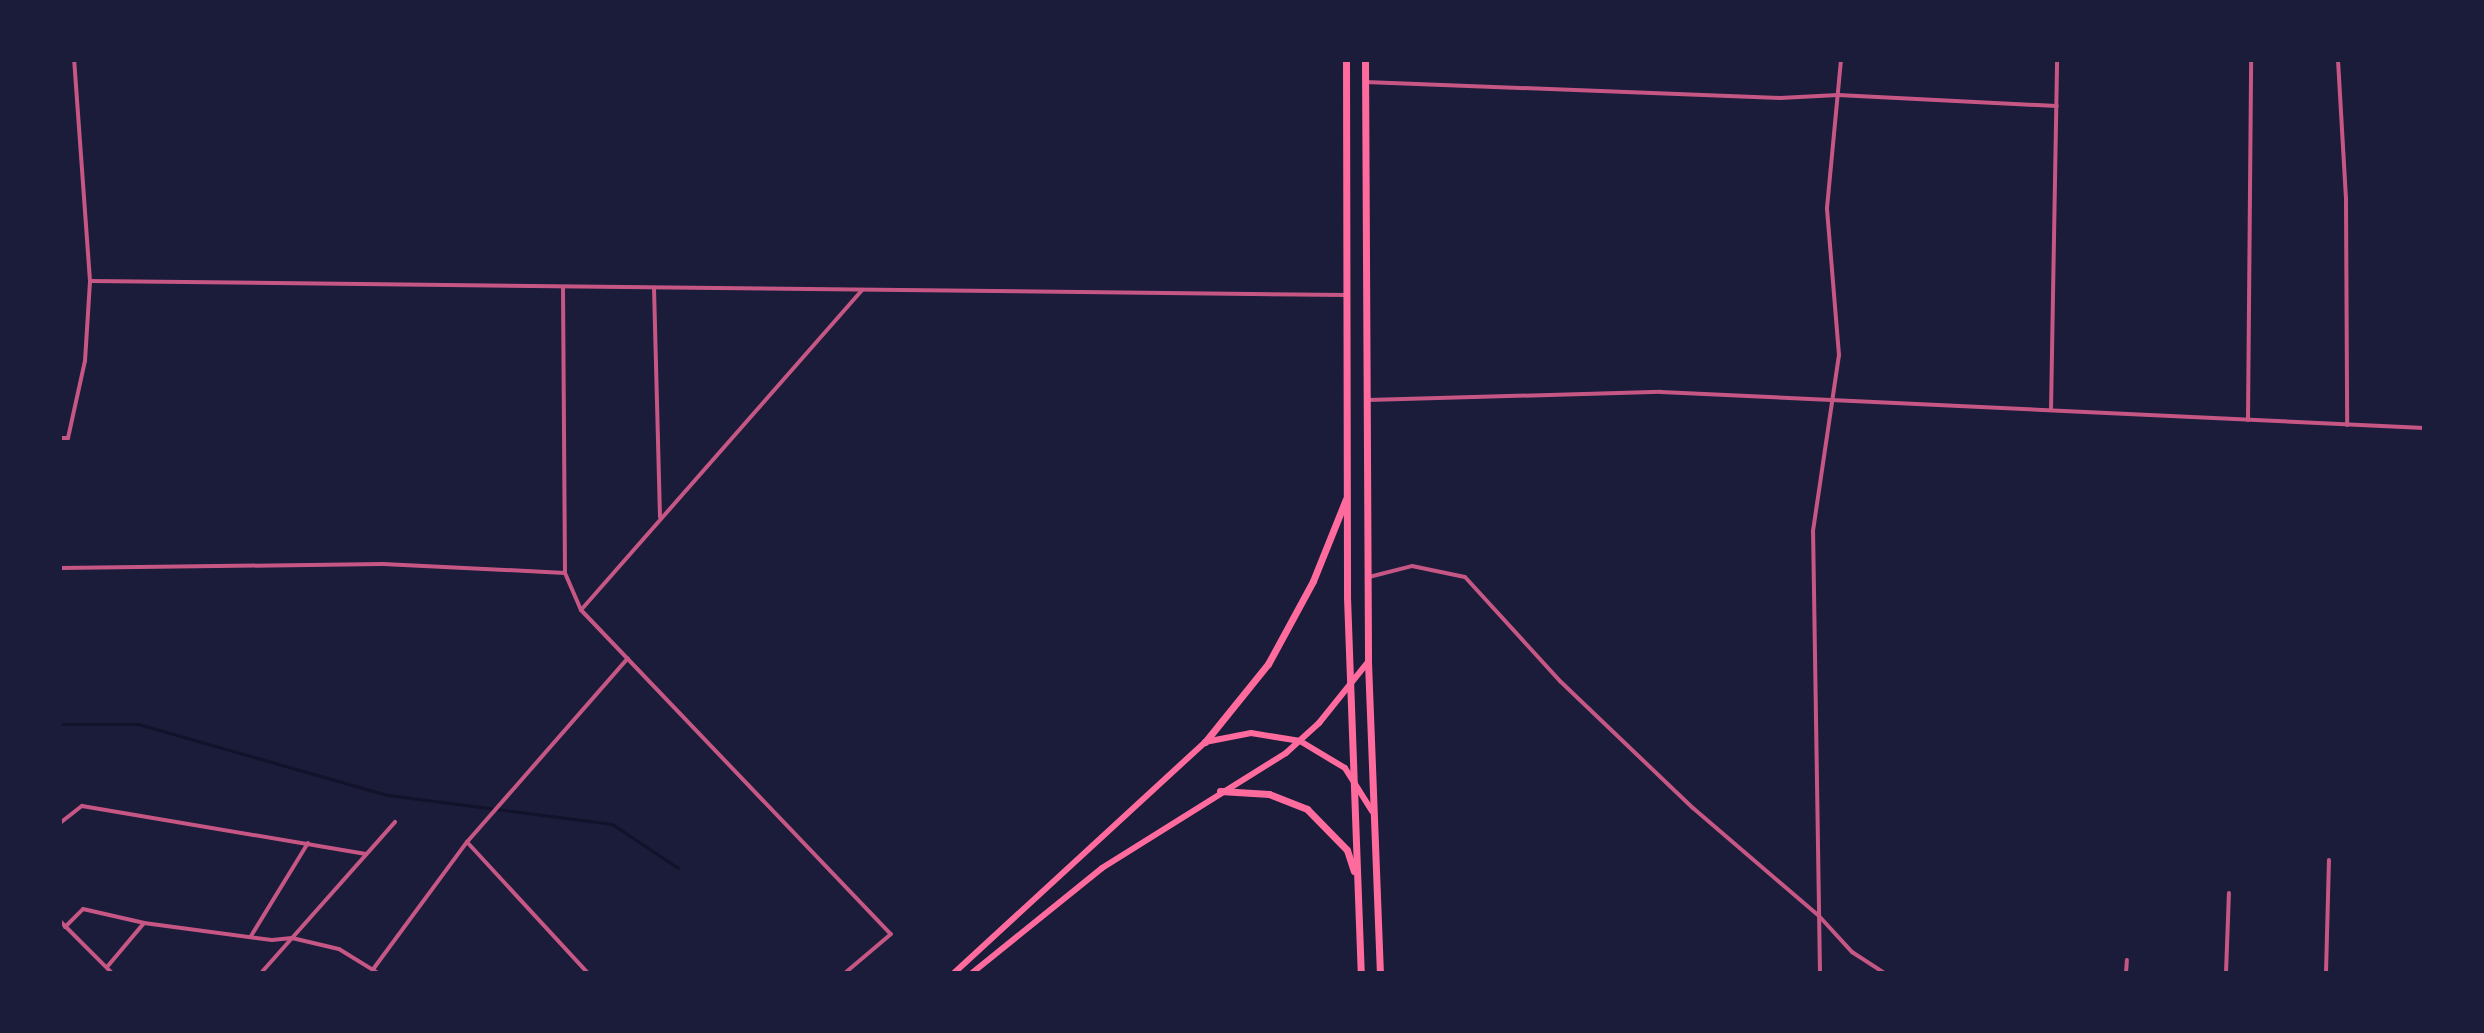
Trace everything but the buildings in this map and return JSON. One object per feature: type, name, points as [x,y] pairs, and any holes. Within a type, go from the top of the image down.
[{"type":"highway","points":[[1346,60],[1349,689],[1361,973]]},
{"type":"highway","points":[[1365,60],[1368,662],[1380,973]]},
{"type":"highway","points":[[1205,742],[1268,664],[1313,581],[1349,493]]},
{"type":"highway","points":[[1220,791],[1269,794],[1307,809],[1347,850],[1357,882]]},
{"type":"main road","points":[[972,973],[1102,868],[1300,741],[1349,689],[1368,662]]},
{"type":"main road","points":[[954,973],[1205,742],[1251,733],[1300,741],[1352,778],[1372,811]]},
{"type":"street","points":[[60,438],[68,438],[85,361],[90,281],[74,60]]},
{"type":"street","points":[[1820,973],[1813,531],[1835,401],[1838,312],[1827,208],[1841,60]]},
{"type":"street","points":[[2051,410],[2057,60]]},
{"type":"street","points":[[2248,420],[2251,60]]},
{"type":"street","points":[[2338,60],[2346,199],[2347,425]]},
{"type":"street","points":[[1365,82],[1780,98],[1838,95],[2057,106]]},
{"type":"street","points":[[90,281],[1346,295]]},
{"type":"street","points":[[563,287],[565,573],[581,610],[891,934],[845,973]]},
{"type":"street","points":[[654,288],[660,520]]},
{"type":"street","points":[[581,610],[862,290]]},
{"type":"street","points":[[1365,401],[1661,392],[2424,428]]},
{"type":"street","points":[[60,568],[383,564],[565,573]]},
{"type":"street","points":[[1367,578],[1412,566],[1465,577],[1561,682],[1730,842],[1819,916],[1852,952],[1884,973]]},
{"type":"street","points":[[65,927],[83,909],[144,923],[292,938],[339,949],[376,970],[467,842],[628,658]]},
{"type":"street","points":[[60,823],[82,806],[366,854]]},
{"type":"street","points":[[261,973],[395,822]]},
{"type":"street","points":[[467,842],[588,973]]},
{"type":"street","points":[[251,936],[308,843]]},
{"type":"street","points":[[2326,973],[2329,860]]},
{"type":"street","points":[[2226,973],[2229,893]]},
{"type":"street","points":[[60,921],[112,973]]},
{"type":"street","points":[[107,967],[144,923]]},
{"type":"street","points":[[2126,973],[2127,960]]},
{"type":"waterway","points":[[60,724],[138,724],[388,795],[612,824],[678,868]]}]
